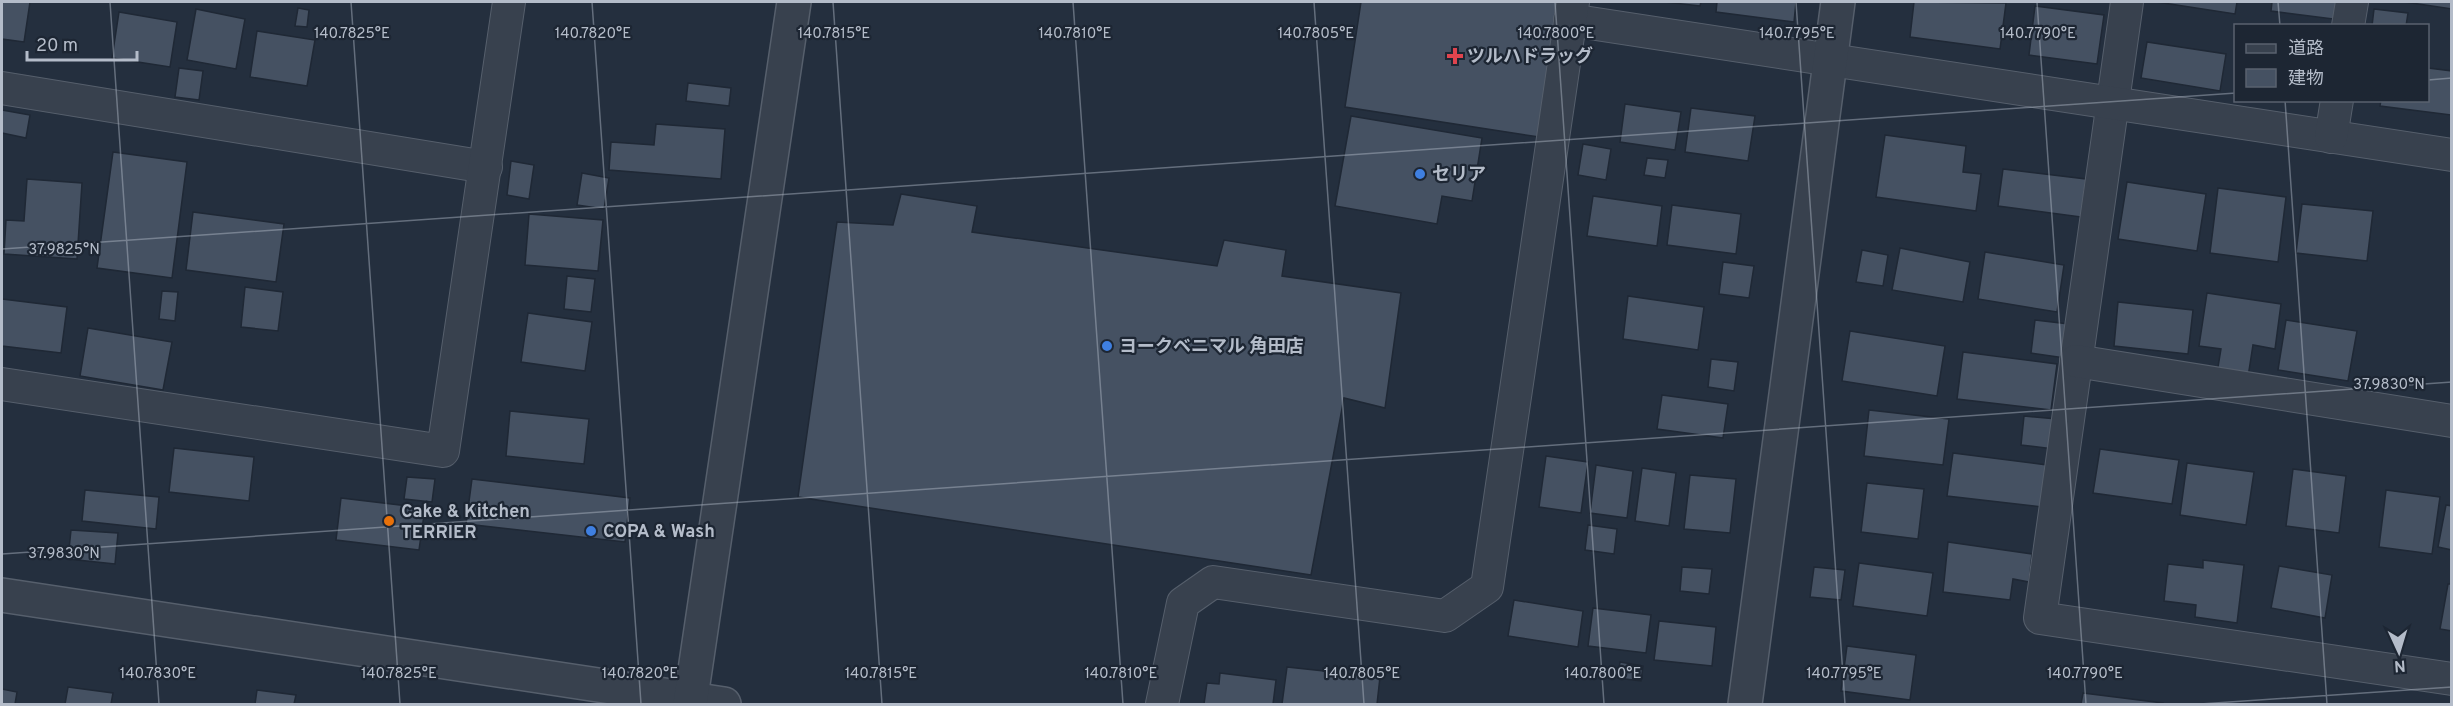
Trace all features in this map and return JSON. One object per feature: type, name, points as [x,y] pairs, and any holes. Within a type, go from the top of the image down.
[{"type":"street","points":[[2,384],[443,451],[509,2]]},
{"type":"street","points":[[690,702],[794,2]]},
{"type":"street","points":[[1745,705],[1838,2]]},
{"type":"street","points":[[2127,2],[2040,618],[2451,679]]},
{"type":"street","points":[[2348,24],[2352,2]]},
{"type":"street","points":[[1162,705],[1182,603],[1213,582],[1444,616],[1487,587],[1571,11],[1829,60],[2451,155]]},
{"type":"street","points":[[2,88],[486,167]]},
{"type":"street","points":[[2331,137],[2337,102]]},
{"type":"street","points":[[2076,361],[2451,421]]},
{"type":"street","points":[[2,595],[690,702],[724,705]]},
{"type":"building","points":[[2,2],[30,2],[24,42],[2,39]]},
{"type":"building","points":[[1361,2],[1559,2],[1539,137],[1345,107]]},
{"type":"building","points":[[1665,2],[1701,2],[1700,6]]},
{"type":"building","points":[[1717,2],[1796,2],[1794,22],[1716,12]]},
{"type":"building","points":[[1914,2],[2006,3],[2000,49],[1910,37]]},
{"type":"building","points":[[2157,2],[2237,2],[2235,14]]},
{"type":"building","points":[[2272,2],[2343,2],[2341,20],[2271,11]]},
{"type":"building","points":[[2405,2],[2452,2],[2452,9]]},
{"type":"building","points":[[2035,6],[2104,15],[2097,64],[2029,55]]},
{"type":"building","points":[[298,8],[309,10],[307,27],[295,26]]},
{"type":"building","points":[[196,9],[245,19],[236,69],[187,60]]},
{"type":"building","points":[[2374,9],[2408,13],[2406,24],[2372,24]]},
{"type":"building","points":[[119,12],[177,22],[170,67],[112,58]]},
{"type":"building","points":[[257,31],[315,40],[307,86],[250,77]]},
{"type":"building","points":[[2147,42],[2226,54],[2220,91],[2141,78]]},
{"type":"building","points":[[179,68],[203,71],[199,100],[175,97]]},
{"type":"building","points":[[2429,68],[2452,71],[2451,115],[2380,106],[2381,102],[2429,102]]},
{"type":"building","points":[[688,83],[731,88],[729,106],[686,101]]},
{"type":"building","points":[[1625,104],[1681,112],[1675,150],[1620,142]]},
{"type":"building","points":[[1691,108],[1755,116],[1748,161],[1685,152]]},
{"type":"building","points":[[2,110],[30,115],[26,138],[2,133]]},
{"type":"building","points":[[1351,116],[1482,138],[1472,201],[1442,196],[1437,224],[1335,206]]},
{"type":"building","points":[[656,124],[725,129],[721,179],[609,170],[611,142],[654,145]]},
{"type":"building","points":[[1885,135],[1966,146],[1963,172],[1981,174],[1976,211],[1876,197]]},
{"type":"building","points":[[1583,144],[1611,149],[1606,180],[1578,175]]},
{"type":"building","points":[[113,152],[187,162],[172,278],[97,268]]},
{"type":"building","points":[[1647,158],[1668,160],[1665,178],[1644,175]]},
{"type":"building","points":[[511,161],[534,165],[529,199],[507,195]]},
{"type":"building","points":[[2003,169],[2086,179],[2081,217],[1998,206]]},
{"type":"building","points":[[582,173],[609,178],[604,209],[577,205]]},
{"type":"building","points":[[27,179],[82,183],[77,259],[4,254],[6,220],[24,221]]},
{"type":"building","points":[[2127,182],[2206,194],[2197,251],[2118,239]]},
{"type":"building","points":[[2218,188],[2286,197],[2278,262],[2210,253]]},
{"type":"building","name":"ヨークベニマル 角田店","points":[[901,194],[977,206],[972,232],[1217,266],[1224,240],[1286,250],[1282,276],[1401,293],[1385,408],[1344,398],[1311,575],[798,497],[837,222],[893,225]]},
{"type":"building","points":[[1593,196],[1662,206],[1657,246],[1587,236]]},
{"type":"building","points":[[2302,204],[2373,211],[2367,261],[2296,253]]},
{"type":"building","points":[[1672,205],[1741,214],[1736,254],[1667,245]]},
{"type":"building","points":[[193,212],[284,224],[276,282],[186,270]]},
{"type":"building","points":[[529,214],[603,220],[598,271],[525,265]]},
{"type":"building","points":[[1900,248],[1970,262],[1963,302],[1892,290]]},
{"type":"building","points":[[1862,250],[1888,255],[1883,286],[1856,282]]},
{"type":"building","points":[[1985,252],[2064,265],[2057,312],[1978,299]]},
{"type":"building","points":[[1723,262],[1754,266],[1749,298],[1719,294]]},
{"type":"building","points":[[567,276],[595,279],[591,312],[564,309]]},
{"type":"building","points":[[245,287],[283,292],[278,331],[241,327]]},
{"type":"building","points":[[162,291],[178,292],[175,321],[159,319]]},
{"type":"building","points":[[2207,293],[2281,304],[2275,349],[2253,345],[2248,377],[2217,373],[2221,349],[2199,346]]},
{"type":"building","points":[[1628,296],[1704,307],[1698,350],[1623,339]]},
{"type":"building","points":[[2,299],[67,307],[61,353],[2,346]]},
{"type":"building","points":[[2118,302],[2193,310],[2188,354],[2114,346]]},
{"type":"building","points":[[528,313],[592,322],[585,371],[521,362]]},
{"type":"building","points":[[2035,320],[2069,324],[2065,358],[2031,353]]},
{"type":"building","points":[[2286,320],[2357,331],[2348,381],[2278,370]]},
{"type":"building","points":[[88,328],[172,342],[163,390],[80,376]]},
{"type":"building","points":[[1850,331],[1945,346],[1937,396],[1842,381]]},
{"type":"building","points":[[1963,352],[2057,364],[2051,410],[1957,399]]},
{"type":"building","points":[[1711,359],[1738,362],[1734,391],[1708,387]]},
{"type":"building","points":[[1662,395],[1728,404],[1723,438],[1657,429]]},
{"type":"building","points":[[1869,410],[1949,419],[1943,465],[1864,456]]},
{"type":"building","points":[[510,411],[589,419],[584,464],[506,456]]},
{"type":"building","points":[[2024,416],[2057,419],[2054,449],[2021,445]]},
{"type":"building","points":[[174,448],[254,457],[249,501],[169,492]]},
{"type":"building","points":[[2100,449],[2179,460],[2172,504],[2093,493]]},
{"type":"building","points":[[1953,453],[2047,465],[2042,507],[1947,496]]},
{"type":"building","points":[[1546,456],[1588,462],[1581,513],[1539,507]]},
{"type":"building","points":[[2187,463],[2254,472],[2246,525],[2180,515]]},
{"type":"building","points":[[1596,465],[1633,471],[1627,518],[1590,513]]},
{"type":"building","points":[[1642,468],[1676,473],[1669,526],[1635,521]]},
{"type":"building","points":[[2293,469],[2346,476],[2339,533],[2286,526]]},
{"type":"building","points":[[1690,475],[1736,479],[1730,533],[1684,529]]},
{"type":"building","points":[[407,477],[435,479],[432,502],[404,499]]},
{"type":"building","points":[[472,479],[630,498],[625,542],[466,524]]},
{"type":"building","points":[[1867,483],[1924,489],[1918,539],[1861,532]]},
{"type":"building","points":[[85,490],[159,497],[156,529],[82,521]]},
{"type":"building","points":[[2386,490],[2440,497],[2432,554],[2379,547]]},
{"type":"building","points":[[341,498],[425,508],[419,550],[336,540]]},
{"type":"building","points":[[2446,505],[2452,506],[2452,550],[2438,547]]},
{"type":"building","points":[[1588,525],[1617,529],[1614,554],[1585,550]]},
{"type":"building","points":[[71,530],[118,533],[115,564],[68,559]]},
{"type":"building","points":[[1948,542],[2032,554],[2029,582],[2013,579],[2010,600],[1943,592]]},
{"type":"building","points":[[2203,560],[2244,565],[2237,623],[2195,617],[2196,605],[2164,601],[2168,564],[2203,568]]},
{"type":"building","points":[[1859,563],[1933,573],[1927,616],[1853,606]]},
{"type":"building","points":[[2279,566],[2332,575],[2325,618],[2271,608]]},
{"type":"building","points":[[1682,567],[1712,569],[1709,594],[1680,591]]},
{"type":"building","points":[[1814,567],[1845,570],[1841,600],[1810,597]]},
{"type":"building","points":[[2448,584],[2452,584],[2452,631],[2440,629]]},
{"type":"building","points":[[1514,600],[1583,611],[1578,647],[1508,636]]},
{"type":"building","points":[[1593,608],[1651,615],[1646,653],[1588,646]]},
{"type":"building","points":[[1659,621],[1716,627],[1712,666],[1654,660]]},
{"type":"building","points":[[1847,646],[1916,655],[1910,700],[1841,691]]},
{"type":"building","points":[[1620,662],[1643,666],[1641,681],[1618,678]]},
{"type":"building","points":[[1287,667],[1380,677],[1377,704],[1282,704]]},
{"type":"building","points":[[1220,673],[1276,680],[1273,704],[1204,704],[1207,683],[1219,684]]},
{"type":"building","points":[[68,687],[113,693],[111,704],[65,704]]},
{"type":"building","points":[[2,689],[17,692],[15,704],[2,704]]},
{"type":"building","points":[[257,690],[296,695],[294,704],[255,704]]},
{"type":"building","points":[[2083,693],[2163,703],[2163,704],[2081,704]]},
{"type":"place","name":"ツルハドラッグ","points":[[1455,56]]},
{"type":"place","name":"セリア","points":[[1420,174]]},
{"type":"place","name":"ヨークベニマル 角田店","points":[[1107,346]]},
{"type":"place","name":"Cake & Kitchen TERRIER","points":[[389,521]]},
{"type":"place","name":"COPA & Wash","points":[[591,531]]}]
